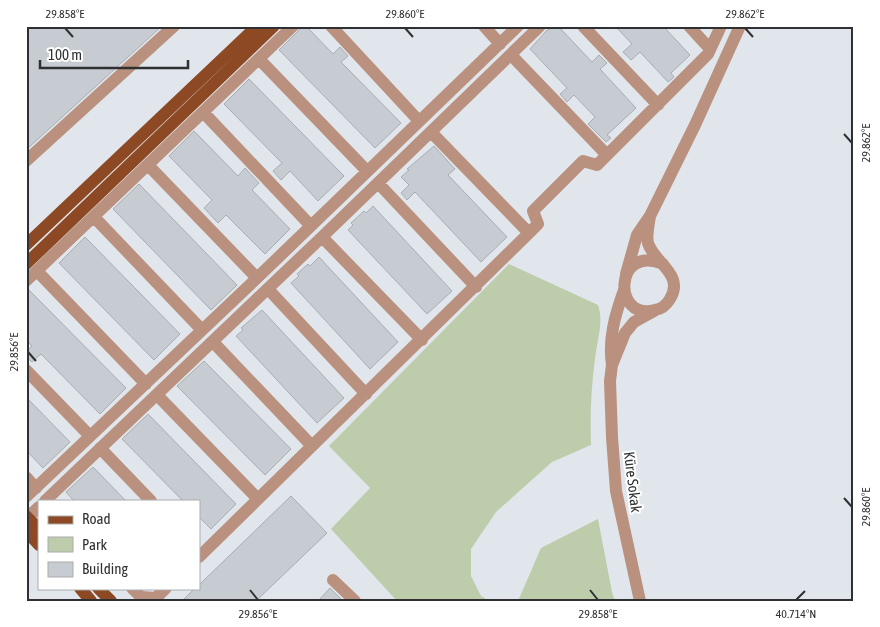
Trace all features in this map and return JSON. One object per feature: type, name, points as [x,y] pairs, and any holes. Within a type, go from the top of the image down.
[{"type":"main road","points":[[26,245],[257,26]]},
{"type":"main road","points":[[32,267],[274,26]]},
{"type":"main road","points":[[27,517],[38,528]]},
{"type":"main road","points":[[26,531],[38,544]]},
{"type":"main road","points":[[82,590],[91,601]]},
{"type":"main road","points":[[100,590],[111,601]]},
{"type":"street","points":[[26,161],[174,26]]},
{"type":"street","points":[[26,281],[32,267],[94,217],[293,26]]},
{"type":"street","points":[[331,26],[419,121]]},
{"type":"street","points":[[484,26],[500,44]]},
{"type":"street","points":[[26,497],[257,278],[518,26]]},
{"type":"street","points":[[47,500],[540,26]]},
{"type":"street","points":[[583,26],[658,105]]},
{"type":"street","points":[[689,26],[710,49]]},
{"type":"street","points":[[200,553],[422,340],[538,224],[533,211],[583,161],[597,165],[658,105],[708,54],[721,26]]},
{"type":"street","points":[[655,310],[646,311],[638,309],[626,298],[624,290],[624,282],[637,235],[650,216],[695,125],[740,26]]},
{"type":"street","points":[[511,55],[607,155]]},
{"type":"street","points":[[259,59],[367,171]]},
{"type":"street","points":[[203,112],[311,226]]},
{"type":"street","points":[[431,132],[529,233]]},
{"type":"street","points":[[148,165],[257,278]]},
{"type":"street","points":[[378,183],[476,286]]},
{"type":"street","points":[[612,365],[625,333],[634,322],[669,302],[673,294],[673,278],[669,270],[655,256],[647,242],[650,216]]},
{"type":"street","points":[[94,217],[202,330]]},
{"type":"street","points":[[322,237],[422,340]]},
{"type":"street","points":[[626,274],[631,267],[646,260],[663,264]]},
{"type":"street","points":[[32,267],[146,384]]},
{"type":"street","points":[[268,289],[366,394]]},
{"type":"street","name":"Küre Sokak","points":[[624,290],[614,318],[610,350],[612,365],[612,437],[616,491],[640,601]]},
{"type":"street","points":[[213,342],[312,446]]},
{"type":"street","points":[[26,370],[90,436]]},
{"type":"street","points":[[157,394],[258,499]]},
{"type":"street","points":[[100,448],[150,500]]},
{"type":"street","points":[[26,478],[36,488]]},
{"type":"street","points":[[27,517],[38,508]]},
{"type":"street","points":[[333,580],[355,601]]},
{"type":"street","points":[[134,590],[141,597],[156,598],[164,590]]},
{"type":"green space","points":[[509,264],[598,305],[600,325],[592,392],[591,445],[552,462],[496,512],[471,549],[471,576],[481,596],[489,601],[397,601],[331,529],[370,488],[329,446]]},
{"type":"green space","points":[[598,519],[615,601],[518,601],[541,548]]},
{"type":"building","points":[[26,26],[162,26],[26,150]]},
{"type":"building","points":[[303,26],[306,26],[333,54],[340,47],[348,56],[341,62],[401,123],[375,148],[279,50]]},
{"type":"building","points":[[553,26],[558,26],[592,62],[599,55],[607,63],[600,69],[636,108],[607,135],[611,138],[606,142],[588,124],[595,117],[574,95],[567,102],[560,94],[567,88],[530,49]]},
{"type":"building","points":[[615,26],[663,26],[690,55],[671,73],[674,77],[668,82],[640,52],[631,60],[623,52],[632,44]]},
{"type":"building","points":[[249,79],[344,176],[318,201],[290,171],[281,180],[273,171],[282,163],[224,104]]},
{"type":"building","points":[[194,131],[238,176],[245,168],[259,183],[252,190],[290,229],[265,254],[226,215],[218,223],[204,208],[212,200],[169,156]]},
{"type":"building","points":[[434,146],[455,169],[448,175],[507,237],[481,262],[415,192],[407,200],[401,193],[409,185],[401,177],[409,170],[407,169]]},
{"type":"building","points":[[139,184],[237,285],[211,310],[113,209]]},
{"type":"building","points":[[373,206],[452,291],[427,314],[348,230],[353,225],[351,223],[364,211],[366,213]]},
{"type":"building","points":[[85,237],[180,334],[154,360],[59,263]]},
{"type":"building","points":[[319,257],[398,342],[370,369],[291,283],[299,276],[297,274],[308,264],[310,266]]},
{"type":"building","points":[[26,289],[126,388],[100,414],[41,354],[32,362],[26,357],[26,352],[32,346],[26,340]]},
{"type":"building","points":[[262,310],[344,398],[317,423],[236,336],[243,330],[241,328]]},
{"type":"building","points":[[204,361],[291,449],[265,475],[177,386]]},
{"type":"building","points":[[26,397],[70,442],[43,468],[26,450]]},
{"type":"building","points":[[148,414],[236,504],[211,529],[200,518],[200,500],[182,500],[122,439]]},
{"type":"building","points":[[93,467],[125,500],[73,500],[66,492]]},
{"type":"building","points":[[291,496],[327,533],[256,601],[182,601],[193,590],[200,590],[200,584]]},
{"type":"building","points":[[330,588],[343,601],[318,601]]}]
